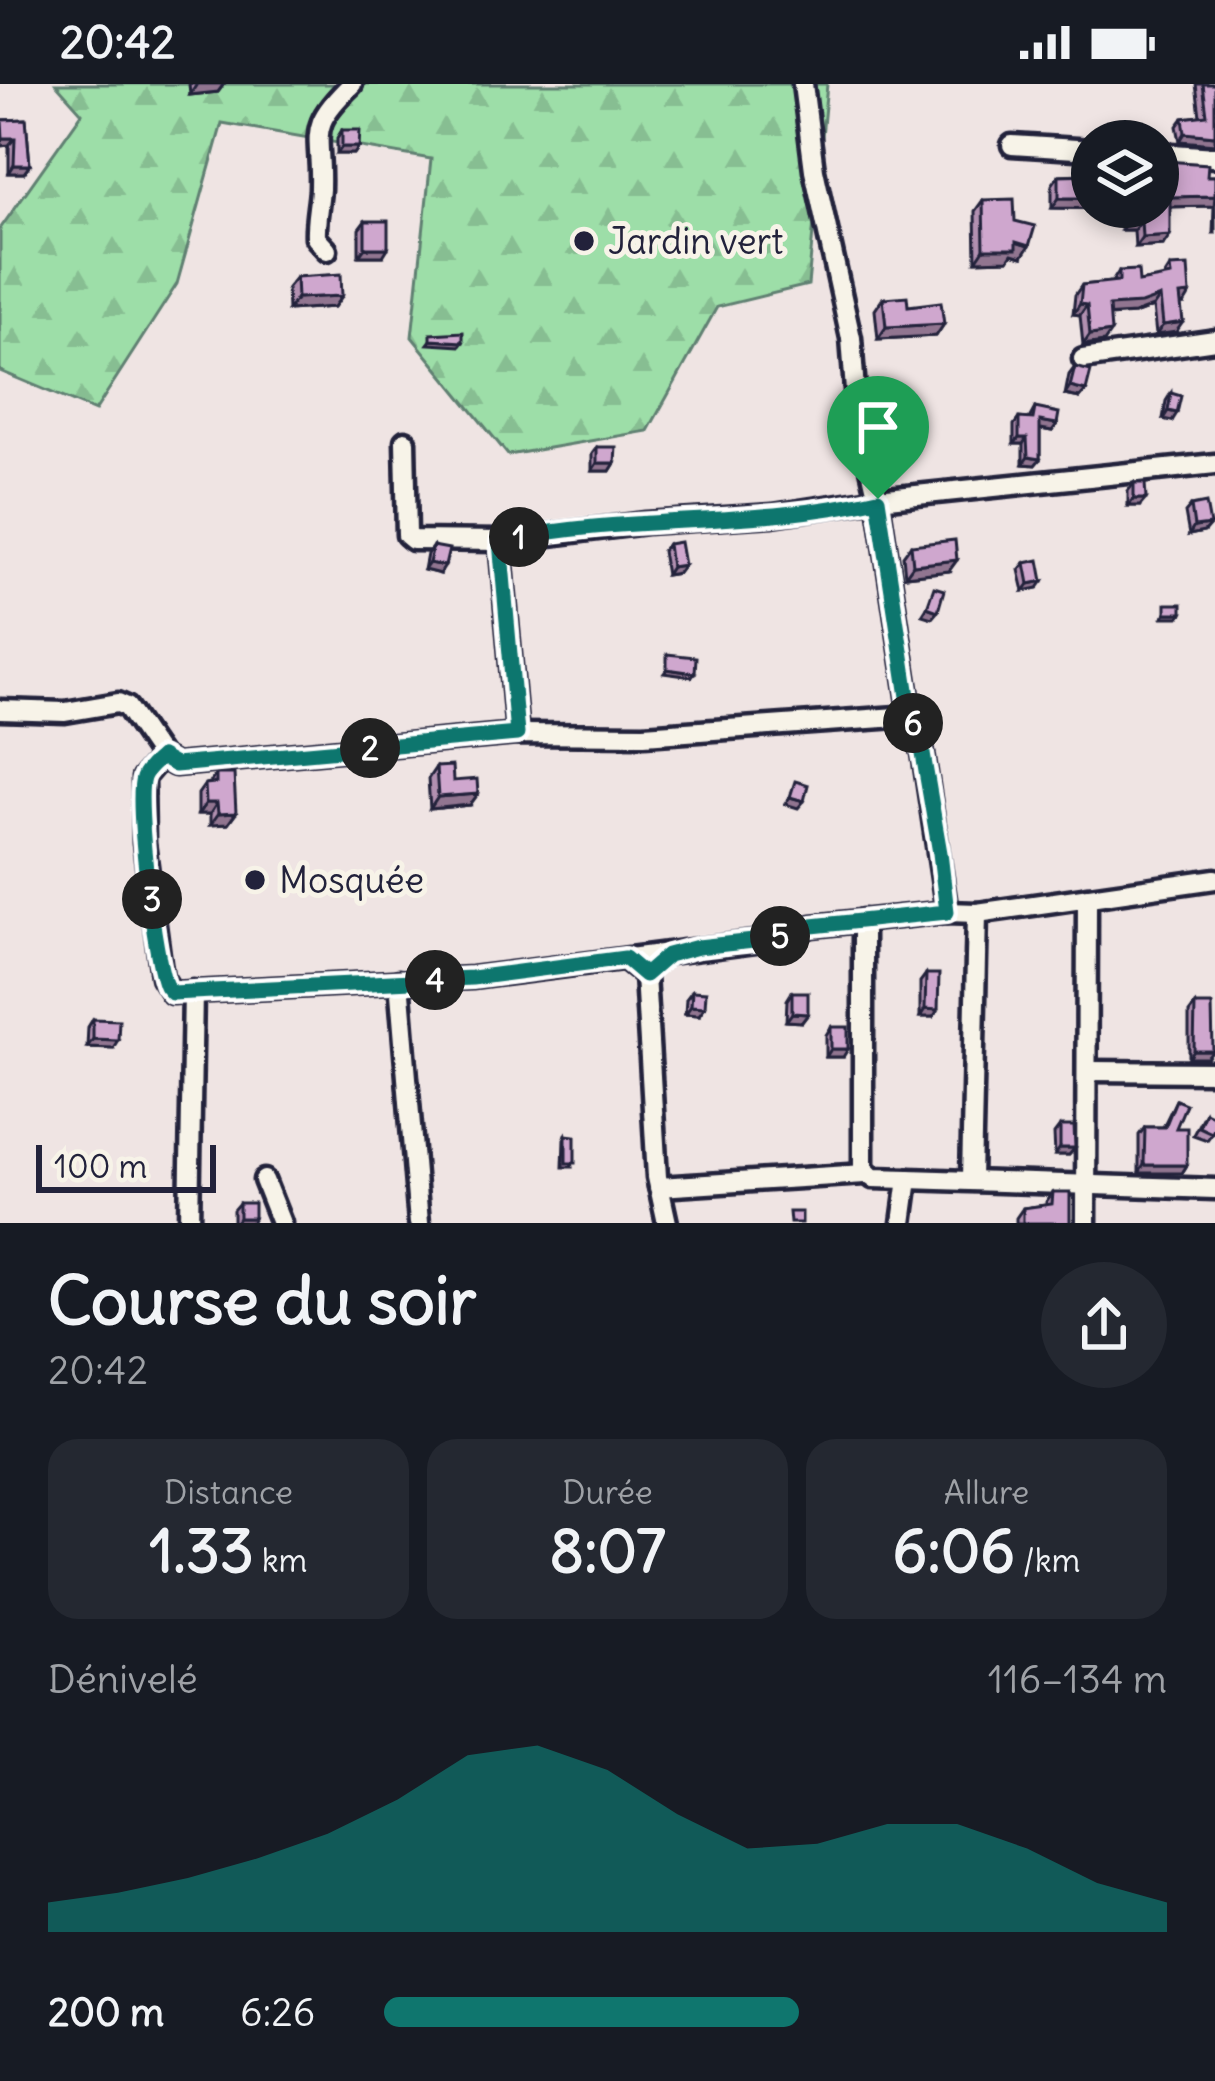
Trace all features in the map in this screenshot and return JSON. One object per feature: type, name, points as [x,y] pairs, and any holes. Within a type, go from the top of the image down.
[{"type":"street","points":[[327,250],[316,238],[317,131],[330,106],[352,84]]},
{"type":"street","points":[[803,84],[947,912]]},
{"type":"street","points":[[1012,145],[1071,149]]},
{"type":"street","points":[[1179,154],[1215,157]]},
{"type":"street","points":[[1083,359],[1215,340]]},
{"type":"street","points":[[404,441],[410,539],[500,541],[646,523],[815,511],[878,499],[1215,464]]},
{"type":"street","points":[[500,541],[517,734]]},
{"type":"street","points":[[0,710],[65,712],[118,703],[127,706],[161,757],[175,765],[517,734],[644,736],[911,716]]},
{"type":"street","points":[[161,757],[146,772],[142,786],[144,844],[162,976],[172,993],[472,978],[668,955],[863,920],[977,913],[1215,879]]},
{"type":"street","points":[[1086,1223],[1087,897]]},
{"type":"street","points":[[971,1179],[977,913]]},
{"type":"street","points":[[863,920],[865,1174]]},
{"type":"street","points":[[645,975],[668,955]]},
{"type":"street","points":[[625,958],[645,975],[659,1187],[667,1223]]},
{"type":"street","points":[[399,981],[418,1223]]},
{"type":"street","points":[[189,1223],[193,991]]},
{"type":"street","points":[[1088,1071],[1215,1072]]},
{"type":"street","points":[[659,1187],[865,1174],[873,1178],[1215,1189]]},
{"type":"street","points":[[902,1223],[908,1179]]},
{"type":"street","points":[[264,1180],[281,1223]]},
{"type":"green space","points":[[56,84],[827,84],[808,285],[717,307],[648,431],[508,455],[412,337],[431,159],[222,123],[177,284],[95,411],[0,371],[0,229],[82,113]]},
{"type":"building","points":[[1203,84],[1215,84],[1215,136],[1185,133],[1183,118],[1207,115]]},
{"type":"building","points":[[26,119],[30,165],[14,165],[15,138],[3,138],[2,120]]},
{"type":"building","points":[[342,130],[360,130],[359,147],[342,147]]},
{"type":"building","points":[[1179,162],[1208,164],[1207,176],[1215,176],[1215,196],[1179,197]]},
{"type":"building","points":[[1059,175],[1071,175],[1071,198],[1059,198]]},
{"type":"building","points":[[1014,199],[1015,221],[1035,226],[1029,246],[1016,242],[1016,249],[984,249],[983,200]]},
{"type":"building","points":[[365,221],[388,221],[388,248],[365,248]]},
{"type":"building","points":[[1141,228],[1170,228],[1170,235],[1142,237]]},
{"type":"building","points":[[1188,266],[1190,294],[1180,295],[1183,322],[1163,325],[1160,297],[1109,306],[1111,332],[1090,335],[1087,305],[1080,304],[1082,285],[1119,281],[1119,271],[1138,270],[1139,282],[1171,276],[1170,267]]},
{"type":"building","points":[[341,274],[342,296],[297,298],[296,277]]},
{"type":"building","points":[[907,296],[908,306],[941,302],[944,324],[886,327],[883,298]]},
{"type":"building","points":[[463,332],[463,342],[431,340],[431,334]]},
{"type":"building","points":[[1075,367],[1091,371],[1086,391],[1070,387]]},
{"type":"building","points":[[1171,393],[1181,396],[1177,413],[1168,411]]},
{"type":"building","points":[[1035,408],[1059,413],[1057,424],[1040,421],[1040,459],[1028,457],[1027,438],[1019,438],[1019,418],[1033,419]]},
{"type":"building","points":[[597,447],[616,447],[615,463],[597,463]]},
{"type":"building","points":[[1134,483],[1145,483],[1146,499],[1134,499]]},
{"type":"building","points":[[1206,503],[1210,525],[1194,527],[1191,506]]},
{"type":"building","points":[[955,540],[957,560],[913,565],[911,545]]},
{"type":"building","points":[[680,542],[684,565],[671,567],[668,544]]},
{"type":"building","points":[[433,546],[449,549],[445,566],[429,563]]},
{"type":"building","points":[[1039,560],[1043,581],[1029,584],[1025,563]]},
{"type":"building","points":[[934,587],[944,590],[938,611],[927,607]]},
{"type":"building","points":[[1166,604],[1182,604],[1182,613],[1166,613]]},
{"type":"building","points":[[667,654],[696,657],[695,673],[667,669]]},
{"type":"building","points":[[452,766],[453,781],[477,779],[478,794],[438,797],[436,767]]},
{"type":"building","points":[[216,774],[234,774],[236,813],[218,814],[217,803],[206,803],[205,784],[216,783]]},
{"type":"building","points":[[795,781],[808,785],[804,801],[790,797]]},
{"type":"building","points":[[926,974],[939,974],[938,1010],[925,1009]]},
{"type":"building","points":[[692,991],[706,992],[705,1007],[691,1006]]},
{"type":"building","points":[[792,992],[808,992],[808,1014],[792,1013]]},
{"type":"building","points":[[1195,1005],[1212,1005],[1213,1051],[1194,1051]]},
{"type":"building","points":[[93,1019],[119,1020],[118,1040],[93,1039]]},
{"type":"building","points":[[831,1027],[848,1027],[848,1049],[831,1049]]},
{"type":"building","points":[[1176,1100],[1186,1104],[1176,1128],[1187,1128],[1187,1165],[1144,1165],[1145,1127],[1165,1127]]},
{"type":"building","points":[[1205,1112],[1215,1117],[1212,1133],[1199,1127]]},
{"type":"building","points":[[1060,1126],[1074,1126],[1075,1148],[1060,1148]]},
{"type":"building","points":[[566,1135],[575,1136],[575,1163],[566,1163]]},
{"type":"building","points":[[1053,1192],[1070,1192],[1070,1223],[1023,1223],[1023,1208],[1052,1204]]},
{"type":"building","points":[[239,1203],[254,1203],[254,1218],[239,1218]]},
{"type":"building","points":[[789,1212],[802,1212],[802,1223],[790,1223]]},
{"type":"place","name":"Jardin vert","points":[[584,241]]},
{"type":"place","name":"Mosquée","points":[[255,880]]},
{"type":"route","points":[[878,499],[947,912],[812,926],[763,940],[698,947],[668,955],[645,975],[625,958],[472,978],[172,993],[166,986],[144,844],[142,786],[146,772],[161,757],[175,765],[517,734],[500,541],[646,523],[815,511],[878,499]]}]
